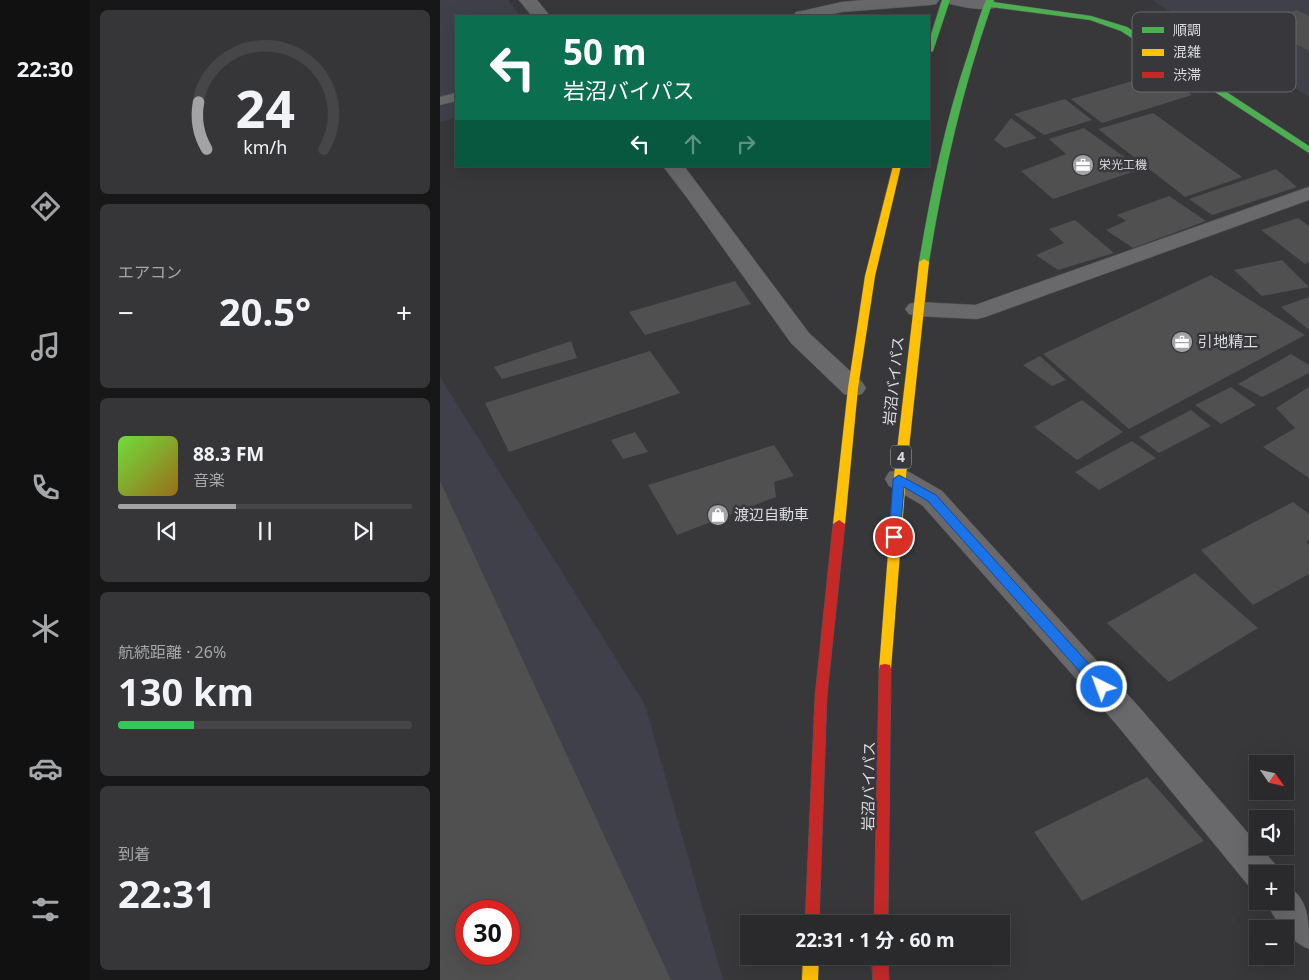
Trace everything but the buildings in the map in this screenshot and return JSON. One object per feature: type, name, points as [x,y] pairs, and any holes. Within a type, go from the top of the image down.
[{"type":"main road","points":[[930,49],[946,0]]},
{"type":"main road","points":[[989,2],[1093,14],[1132,34]]},
{"type":"main road","name":"岩沼バイパス","points":[[881,915],[886,652],[899,479],[918,309],[939,176],[955,106],[968,56],[989,2]]},
{"type":"main road","points":[[1220,92],[1309,150]]},
{"type":"main road","points":[[812,915],[821,696],[853,388],[870,276],[898,167]]},
{"type":"main road","points":[[810,980],[811,965]]},
{"type":"main road","points":[[880,965],[881,980]]},
{"type":"street","points":[[528,0],[541,15]]},
{"type":"street","points":[[806,15],[842,7],[930,0]]},
{"type":"street","points":[[956,0],[989,2]]},
{"type":"street","points":[[674,167],[696,194],[800,338],[853,388]]},
{"type":"street","points":[[918,309],[977,312],[1309,193]]},
{"type":"street","points":[[899,479],[932,498],[1128,716],[1253,865]]},
{"type":"street","points":[[1291,910],[1309,932]]},
{"type":"lane","points":[[440,101],[455,97]]},
{"type":"shaded area","points":[[440,0],[508,0],[520,15],[455,15],[455,118],[440,122]]},
{"type":"shaded area","points":[[1152,0],[1309,0],[1309,97],[1296,89],[1296,12],[1171,12]]},
{"type":"shaded area","points":[[440,377],[645,705],[723,980],[440,980]]},
{"type":"traffic: fast","points":[[930,48],[946,0]]},
{"type":"traffic: fast","points":[[924,262],[950,129],[968,64],[990,0]]},
{"type":"traffic: fast","points":[[988,4],[1091,18],[1124,29],[1132,34]]},
{"type":"traffic: fast","points":[[1220,92],[1309,150]]},
{"type":"traffic: slow","points":[[839,524],[853,388],[870,276],[897,167]]},
{"type":"traffic: slow","points":[[885,669],[900,476],[924,262]]},
{"type":"traffic: slow","points":[[810,980],[811,965]]},
{"type":"traffic: jam","points":[[812,915],[821,696],[839,524]]},
{"type":"traffic: jam","points":[[881,915],[885,669]]},
{"type":"traffic: jam","points":[[880,965],[881,980]]},
{"type":"place","name":"栄光工機","points":[[1083,165]]},
{"type":"place","name":"引地精工","points":[[1182,342]]},
{"type":"place","name":"渡辺自動車","points":[[718,515]]},
{"type":"route","points":[[894,537],[899,479],[932,498],[1102,687]]}]
